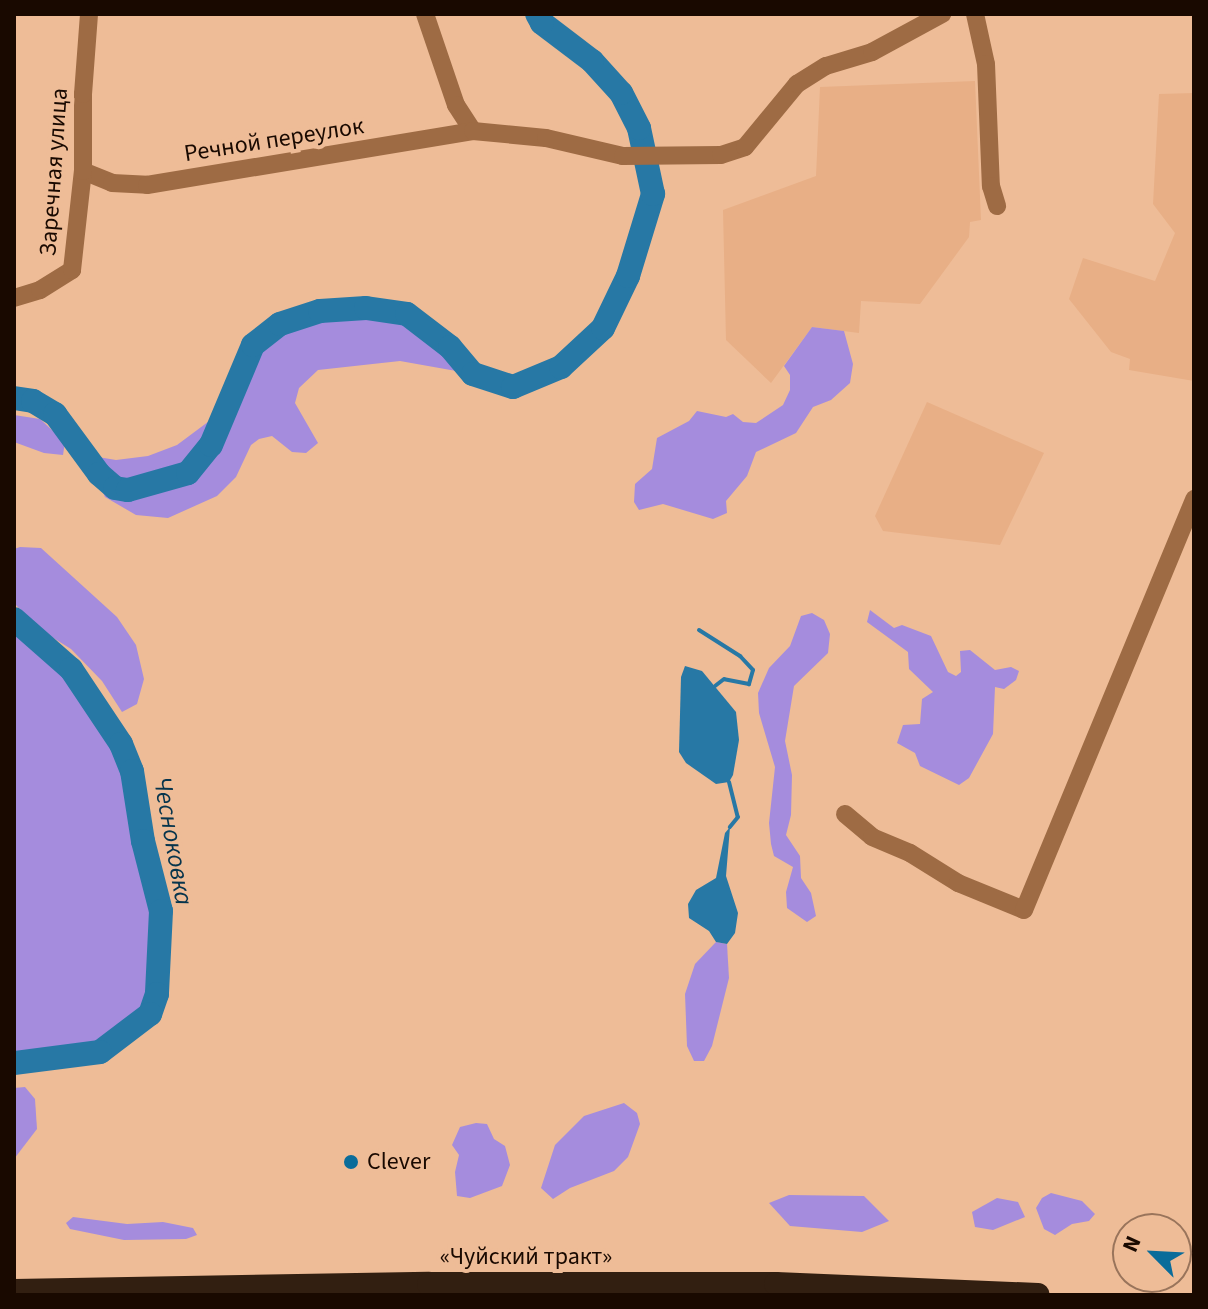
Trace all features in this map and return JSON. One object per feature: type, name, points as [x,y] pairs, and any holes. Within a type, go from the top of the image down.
[{"type":"highway","name":"«Чуйский тракт»","points":[[14,1291],[414,1284],[776,1284],[1038,1295]]},
{"type":"street","name":"Заречная улица","points":[[14,298],[40,290],[72,270],[83,171],[83,94],[89,14]]},
{"type":"street","points":[[425,14],[456,105],[473,131]]},
{"type":"street","name":"Речной переулок","points":[[83,171],[112,183],[147,185],[473,131],[546,138],[623,156],[721,155],[745,147],[797,84],[826,66],[872,52],[942,14]]},
{"type":"street","points":[[975,14],[986,64],[991,186],[997,206]]},
{"type":"street","points":[[845,814],[872,837],[910,853],[958,883],[1024,910],[1194,499]]},
{"type":"shaded area","points":[[975,81],[981,220],[970,222],[969,237],[920,304],[861,301],[859,333],[812,327],[771,383],[726,340],[723,210],[816,176],[820,87]]},
{"type":"shaded area","points":[[1194,93],[1194,381],[1129,370],[1130,359],[1111,352],[1069,299],[1083,258],[1155,281],[1175,233],[1153,204],[1159,94]]},
{"type":"shaded area","points":[[366,308],[407,314],[450,347],[473,374],[400,361],[318,370],[299,388],[295,403],[318,443],[306,453],[292,452],[272,436],[259,439],[251,445],[236,477],[217,496],[168,518],[136,515],[105,497],[86,455],[116,460],[148,456],[177,445],[228,407],[253,345],[280,324],[320,311]]},
{"type":"shaded area","points":[[812,327],[844,331],[853,364],[850,383],[831,400],[813,407],[796,433],[756,452],[747,476],[726,501],[727,513],[713,519],[663,504],[639,510],[634,502],[635,484],[652,469],[657,438],[689,421],[697,411],[726,417],[733,414],[743,422],[756,423],[783,405],[790,390],[790,375],[784,366]]},
{"type":"shaded area","points":[[927,402],[1044,453],[1000,545],[883,531],[875,516]]},
{"type":"shaded area","points":[[14,415],[40,419],[65,442],[63,455],[44,453],[14,442]]},
{"type":"shaded area","points":[[41,548],[117,617],[136,645],[144,679],[137,704],[122,712],[102,681],[71,649],[39,629],[14,603],[14,549]]},
{"type":"shaded area","points":[[870,610],[894,628],[902,625],[931,636],[948,672],[956,676],[961,672],[960,651],[970,650],[995,670],[1011,667],[1019,671],[1016,680],[1004,689],[995,687],[993,734],[969,778],[959,785],[920,766],[915,753],[897,743],[903,725],[920,724],[922,699],[933,692],[909,669],[908,652],[867,622]]},
{"type":"shaded area","points":[[812,613],[824,620],[830,634],[828,653],[794,686],[785,741],[792,775],[791,815],[786,835],[800,856],[801,878],[811,893],[816,916],[807,922],[787,908],[786,892],[793,867],[774,856],[771,844],[769,823],[775,767],[759,713],[758,693],[769,668],[790,646],[801,616]]},
{"type":"shaded area","points":[[14,619],[71,669],[121,744],[132,771],[143,841],[161,911],[157,994],[150,1014],[100,1052],[14,1063]]},
{"type":"shaded area","points":[[716,942],[727,944],[729,978],[712,1046],[704,1061],[694,1061],[687,1046],[685,994],[695,964]]},
{"type":"shaded area","points":[[25,1087],[35,1099],[37,1129],[14,1159],[14,1088]]},
{"type":"shaded area","points":[[624,1103],[637,1113],[640,1124],[628,1157],[614,1171],[570,1188],[553,1199],[541,1188],[555,1145],[584,1116]]},
{"type":"shaded area","points":[[487,1124],[494,1139],[505,1146],[510,1165],[502,1186],[470,1198],[457,1196],[455,1172],[459,1155],[452,1145],[460,1127]]},
{"type":"shaded area","points":[[1051,1193],[1082,1201],[1095,1214],[1089,1221],[1072,1224],[1055,1235],[1044,1229],[1036,1208],[1042,1198]]},
{"type":"shaded area","points":[[789,1195],[864,1196],[889,1221],[862,1232],[790,1226],[769,1203]]},
{"type":"shaded area","points":[[997,1198],[1018,1202],[1025,1217],[993,1230],[975,1227],[972,1212]]},
{"type":"shaded area","points":[[73,1217],[127,1224],[163,1222],[193,1228],[197,1235],[186,1239],[124,1240],[70,1229],[66,1223]]},
{"type":"water","points":[[685,666],[702,671],[736,712],[739,740],[729,782],[716,784],[686,763],[679,752],[681,677]]},
{"type":"water","points":[[730,827],[726,876],[738,913],[735,933],[727,944],[716,942],[709,931],[689,918],[688,904],[696,890],[716,878],[725,833]]},
{"type":"waterway","name":"Чесноковка","points":[[14,398],[33,401],[55,414],[99,474],[115,488],[128,490],[188,473],[211,445],[253,345],[280,324],[320,311],[366,308],[407,314],[450,347],[473,374],[513,387],[561,367],[603,328],[628,276],[653,194],[639,128],[621,93],[592,61],[542,23],[537,14]]},
{"type":"waterway","name":"Чесноковка","points":[[14,619],[71,669],[121,744],[132,771],[143,841],[161,911],[157,994],[150,1014],[100,1052],[14,1063]]},
{"type":"waterway","points":[[699,630],[740,656],[753,670],[749,684],[724,679],[715,686]]},
{"type":"waterway","points":[[729,782],[738,817],[730,827]]},
{"type":"place","name":"Clever","points":[[351,1162]]}]
